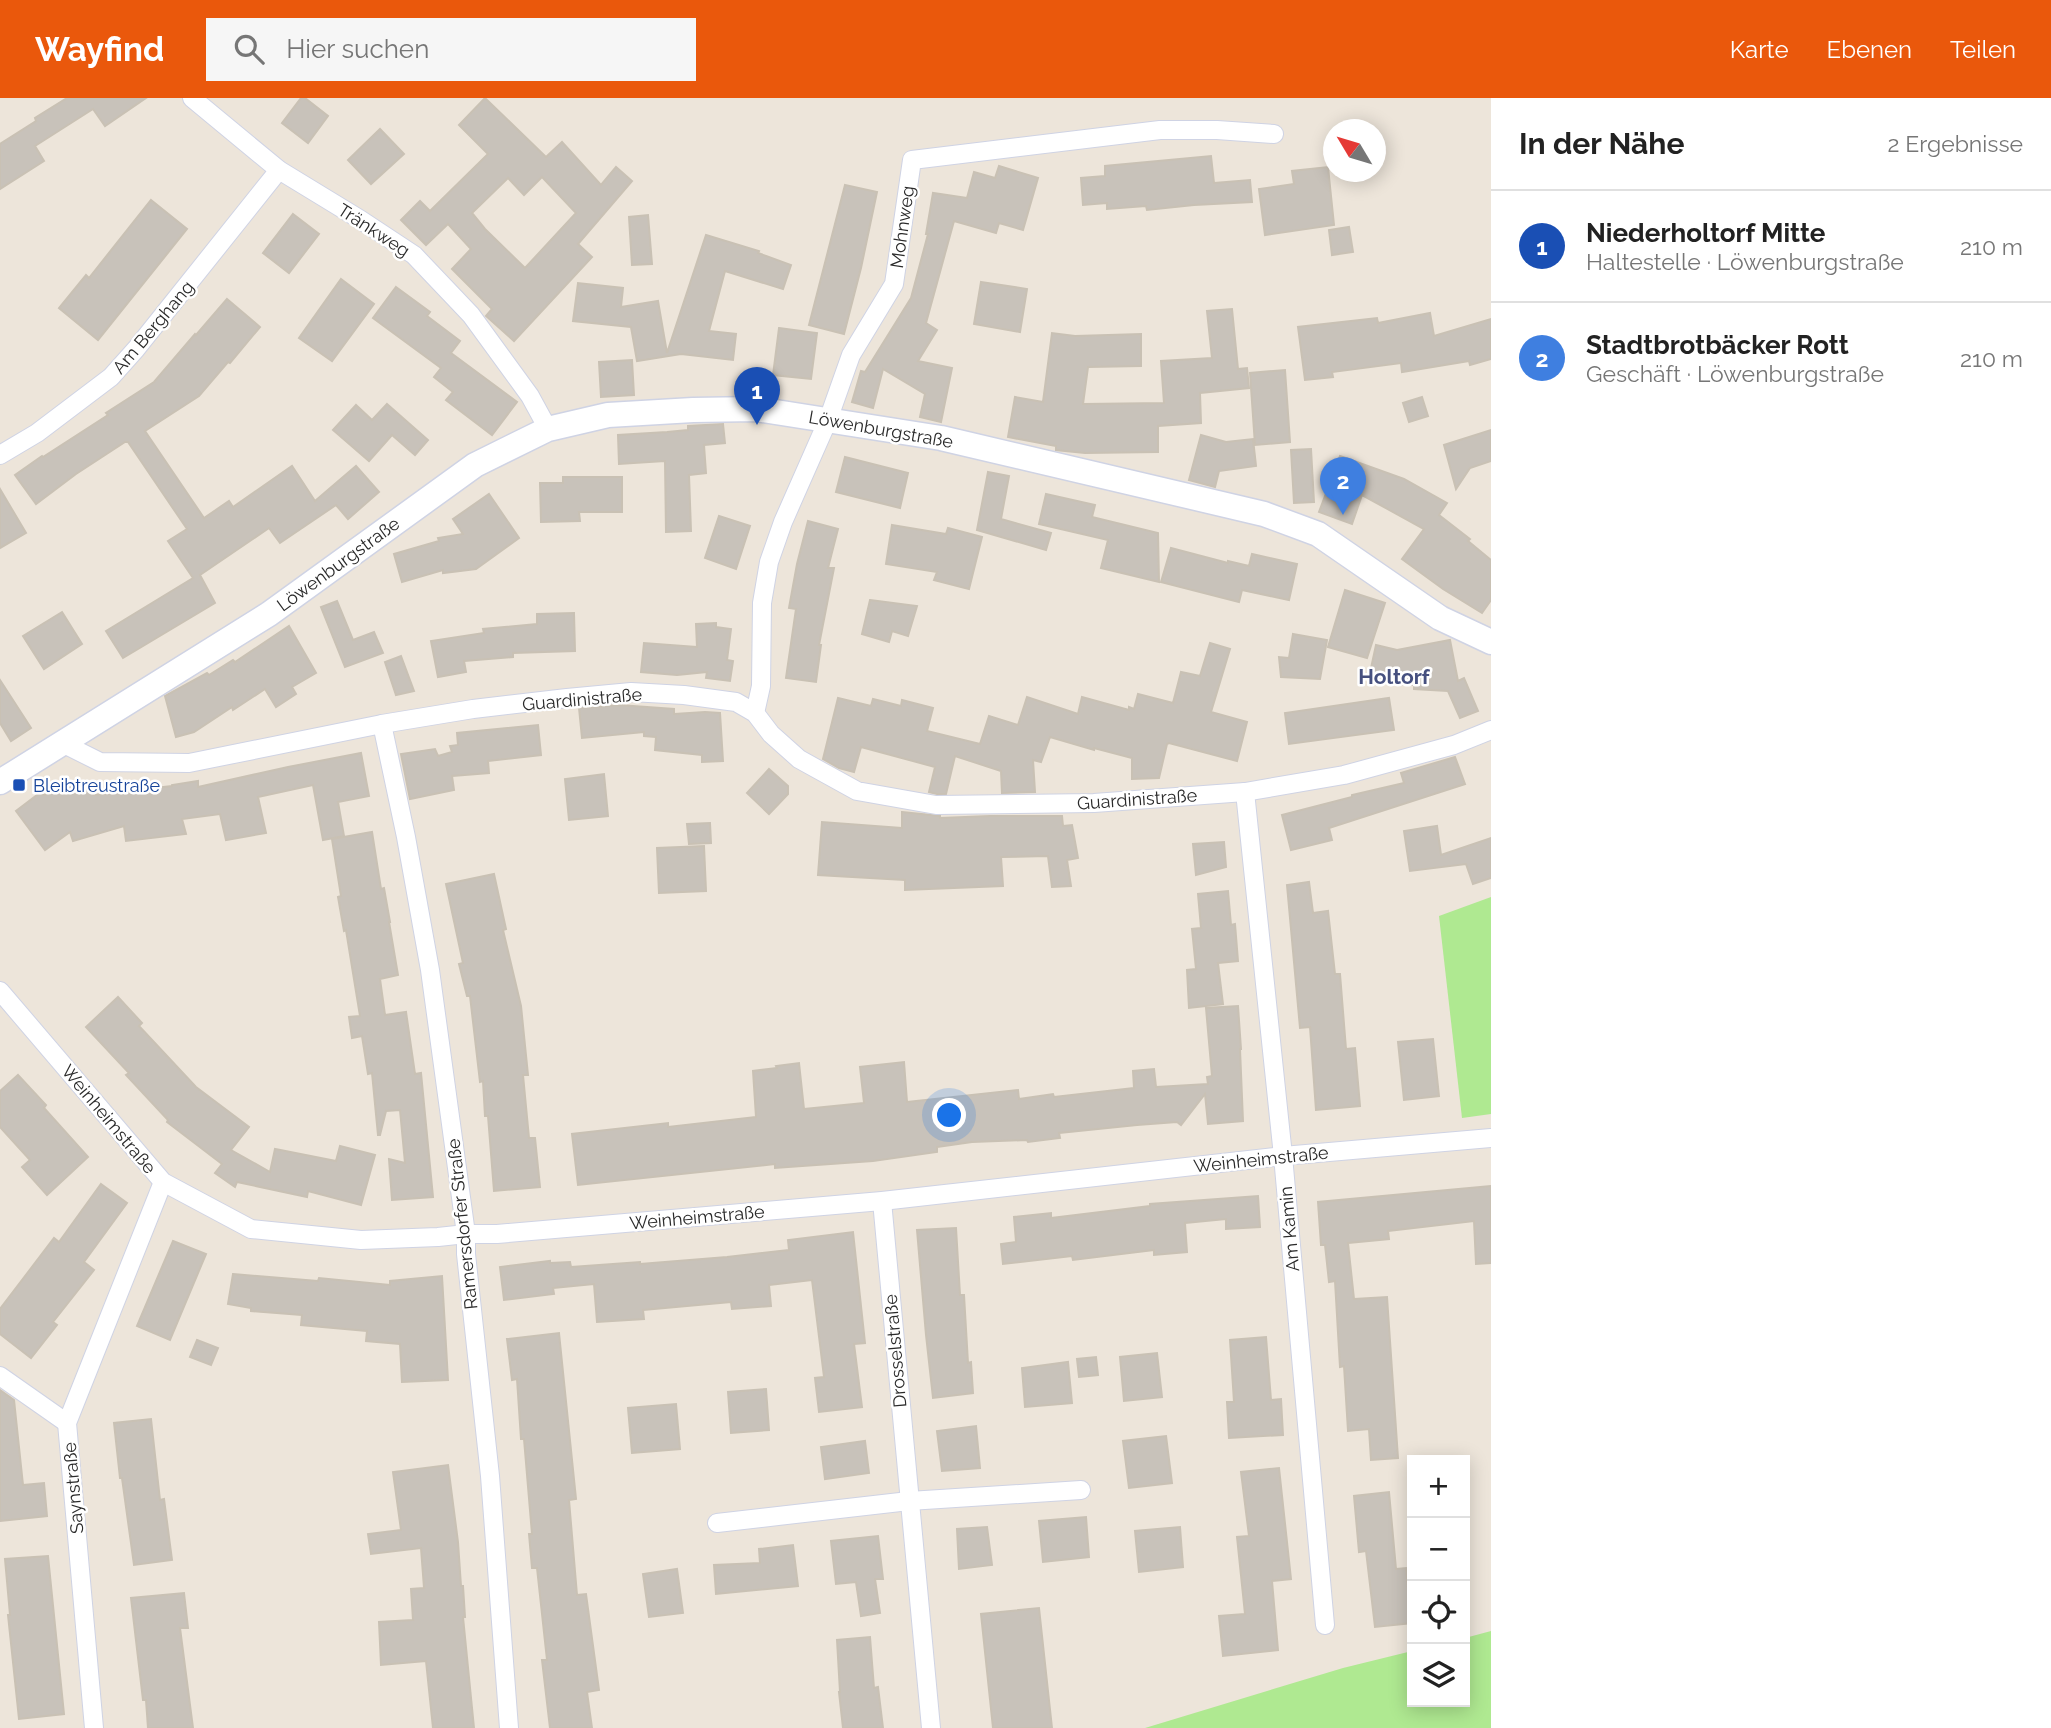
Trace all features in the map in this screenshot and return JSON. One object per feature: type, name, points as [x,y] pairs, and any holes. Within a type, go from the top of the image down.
[{"type":"street","name":"Tränkweg","points":[[192,98],[279,170],[414,255],[471,316],[530,396],[548,429]]},
{"type":"street","name":"Mohnweg","points":[[755,713],[761,686],[762,603],[769,562],[783,522],[828,420],[851,355],[894,284],[912,160],[1160,130],[1274,134]]},
{"type":"street","name":"Am Berghang","points":[[0,455],[37,433],[111,377],[279,170]]},
{"type":"street","name":"Löwenburgstraße","points":[[0,782],[269,614],[475,465],[548,429],[608,415],[756,409],[941,438],[1264,514],[1318,534],[1440,618],[1491,642]]},
{"type":"street","name":"Guardinistraße","points":[[62,743],[100,762],[188,763],[382,724],[487,708],[631,692],[684,695],[737,702],[755,713],[771,734],[799,758],[857,791],[936,805],[1094,803],[1245,792],[1344,775],[1454,745],[1491,730]]},
{"type":"street","name":"Ramersdorfer Straße","points":[[382,724],[430,970],[466,1234],[509,1728]]},
{"type":"street","name":"Am Kamin","points":[[1245,792],[1283,1156],[1325,1625]]},
{"type":"street","name":"Weinheimstraße","points":[[0,991],[163,1182],[251,1229],[361,1240],[497,1234],[882,1201],[1283,1156],[1491,1138]]},
{"type":"street","name":"Saynstraße","points":[[94,1728],[67,1423],[163,1182]]},
{"type":"street","name":"Drosselstraße","points":[[882,1201],[931,1728]]},
{"type":"street","points":[[0,1376],[67,1423]]},
{"type":"street","points":[[717,1523],[909,1501],[1081,1490]]},
{"type":"green space","points":[[1491,897],[1491,1114],[1462,1118],[1439,916]]},
{"type":"green space","points":[[1491,1631],[1491,1728],[1145,1728],[1343,1668],[1407,1652],[1407,1707],[1470,1707],[1470,1637]]},
{"type":"building","points":[[67,98],[146,98],[105,126],[93,109],[35,146],[44,161],[0,189],[0,144]]},
{"type":"building","points":[[301,98],[305,98],[328,116],[308,143],[282,123]]},
{"type":"building","points":[[485,98],[546,157],[562,142],[601,185],[616,167],[632,181],[578,244],[592,257],[514,341],[486,316],[492,309],[452,269],[471,249],[448,224],[426,245],[401,220],[420,201],[430,211],[488,154],[459,125]],"holes":[[[542,177],[576,213],[525,268],[472,213],[508,178],[524,195]]]},
{"type":"building","points":[[380,129],[404,154],[371,184],[348,160]]},
{"type":"building","points":[[1211,156],[1214,183],[1250,180],[1252,202],[1147,210],[1146,206],[1107,209],[1107,203],[1083,205],[1081,178],[1105,176],[1105,166]]},
{"type":"building","points":[[999,166],[1038,178],[1023,230],[999,223],[996,233],[954,221],[926,323],[937,330],[918,361],[952,368],[941,422],[920,417],[925,394],[883,369],[873,408],[852,402],[861,371],[865,372],[911,298],[928,234],[933,193],[967,198],[974,172],[995,178]]},
{"type":"building","points":[[1323,168],[1323,182],[1330,182],[1334,225],[1265,235],[1259,189],[1294,184],[1292,171]]},
{"type":"building","points":[[845,185],[877,192],[844,334],[809,325]]},
{"type":"building","points":[[151,200],[187,229],[98,340],[59,308],[86,275],[89,278]]},
{"type":"building","points":[[293,214],[319,234],[289,273],[263,253]]},
{"type":"building","points":[[648,215],[652,264],[632,265],[629,217]]},
{"type":"building","points":[[1349,227],[1353,252],[1332,255],[1329,230]]},
{"type":"building","points":[[706,235],[759,251],[758,253],[791,265],[783,289],[725,271],[709,331],[736,334],[733,360],[681,354],[637,361],[631,327],[573,321],[578,283],[623,288],[621,307],[658,301],[667,353]]},
{"type":"building","points":[[341,279],[374,304],[332,361],[299,338]]},
{"type":"building","points":[[981,282],[1027,289],[1020,332],[974,324]]},
{"type":"building","points":[[396,287],[430,312],[427,316],[460,341],[451,353],[517,402],[492,435],[446,400],[453,392],[434,377],[441,368],[373,318]]},
{"type":"building","points":[[227,299],[260,327],[199,396],[145,431],[204,518],[229,501],[233,507],[292,466],[315,501],[356,466],[379,492],[348,519],[336,505],[280,543],[269,528],[200,575],[215,603],[123,658],[106,631],[193,578],[168,541],[187,529],[128,442],[76,474],[36,504],[15,475],[154,382]]},
{"type":"building","points":[[1232,309],[1238,369],[1247,368],[1249,388],[1200,393],[1201,423],[1158,426],[1158,452],[1085,453],[1056,450],[1056,446],[1008,437],[1015,397],[1043,402],[1052,333],[1075,336],[1141,334],[1141,366],[1088,367],[1083,404],[1164,403],[1161,361],[1212,358],[1207,311]]},
{"type":"building","points":[[1430,313],[1434,336],[1491,319],[1491,359],[1470,365],[1469,361],[1402,372],[1401,363],[1332,372],[1333,377],[1305,380],[1298,327],[1377,318],[1378,323]]},
{"type":"building","points":[[779,328],[817,333],[811,379],[773,375]]},
{"type":"building","points":[[632,360],[634,395],[601,397],[599,362]]},
{"type":"building","points":[[1285,370],[1290,442],[1255,445],[1250,373]]},
{"type":"building","points":[[1422,397],[1428,416],[1409,422],[1403,403]]},
{"type":"building","points":[[387,404],[428,440],[415,455],[392,435],[369,461],[333,430],[356,405],[372,420]]},
{"type":"building","points":[[723,424],[725,443],[704,445],[706,473],[689,475],[691,531],[666,532],[665,461],[619,464],[618,435],[688,430],[688,426]]},
{"type":"building","points":[[1491,430],[1491,461],[1470,468],[1456,489],[1444,445]]},
{"type":"building","points":[[1201,435],[1226,442],[1253,439],[1256,466],[1219,471],[1215,487],[1189,480]]},
{"type":"building","points":[[1311,449],[1314,502],[1294,503],[1291,450]]},
{"type":"building","points":[[1340,456],[1404,479],[1447,503],[1439,515],[1470,539],[1468,541],[1491,560],[1491,600],[1482,613],[1402,559],[1424,529],[1362,495],[1352,524],[1319,512]]},
{"type":"building","points":[[845,457],[908,473],[900,508],[836,492]]},
{"type":"building","points":[[988,472],[1009,476],[1001,519],[1051,533],[1046,550],[977,530]]},
{"type":"building","points":[[563,477],[622,477],[622,512],[579,512],[580,521],[541,522],[540,483],[563,483]]},
{"type":"building","points":[[0,489],[26,533],[0,548]]},
{"type":"building","points":[[489,494],[519,538],[476,569],[443,573],[443,570],[402,582],[394,554],[439,541],[438,538],[463,534],[453,519]]},
{"type":"building","points":[[1046,494],[1095,505],[1092,517],[1158,533],[1159,582],[1101,568],[1108,540],[1039,524]]},
{"type":"building","points":[[719,516],[750,526],[736,569],[705,558]]},
{"type":"building","points":[[808,521],[838,529],[828,568],[834,568],[819,645],[816,682],[786,678],[796,609],[789,608]]},
{"type":"building","points":[[892,525],[946,534],[948,528],[982,537],[969,589],[934,580],[937,572],[886,564]]},
{"type":"building","points":[[1171,548],[1249,566],[1252,554],[1297,564],[1289,600],[1242,590],[1239,602],[1161,582]]},
{"type":"building","points":[[1345,590],[1385,603],[1367,658],[1328,647]]},
{"type":"building","points":[[870,600],[917,606],[908,636],[892,631],[889,642],[862,634]]},
{"type":"building","points":[[337,601],[353,640],[374,632],[383,653],[345,667],[321,607]]},
{"type":"building","points":[[62,612],[82,644],[44,669],[23,636]]},
{"type":"building","points":[[574,613],[575,651],[513,653],[513,657],[464,661],[466,672],[438,677],[431,641],[484,633],[483,629],[537,624],[537,614]]},
{"type":"building","points":[[716,623],[716,627],[731,629],[727,660],[733,661],[730,681],[706,678],[707,672],[677,675],[641,672],[644,643],[697,647],[696,624]]},
{"type":"building","points":[[289,626],[316,673],[292,687],[296,694],[276,707],[265,689],[194,732],[176,737],[165,696],[233,660],[235,662]]},
{"type":"building","points":[[1293,634],[1327,640],[1320,679],[1281,677],[1279,657],[1289,658]]},
{"type":"building","points":[[1450,640],[1458,681],[1464,678],[1478,711],[1460,718],[1448,691],[1414,689],[1414,685],[1368,682],[1376,645],[1397,650]]},
{"type":"building","points":[[1210,643],[1230,649],[1211,712],[1247,722],[1237,761],[1169,743],[1159,778],[1132,779],[1132,758],[1050,737],[1041,762],[1033,760],[1035,792],[1002,793],[1001,771],[955,756],[946,794],[937,794],[929,792],[935,767],[861,747],[854,772],[839,768],[823,759],[838,698],[871,706],[873,699],[901,706],[902,700],[933,708],[927,731],[980,744],[989,716],[1018,725],[1027,697],[1078,714],[1082,697],[1129,710],[1129,707],[1134,709],[1138,694],[1173,703],[1181,672],[1200,676]]},
{"type":"building","points":[[401,656],[414,691],[396,695],[385,662]]},
{"type":"building","points":[[0,680],[31,728],[11,741],[0,723]]},
{"type":"building","points":[[1389,698],[1394,730],[1289,744],[1285,713]]},
{"type":"building","points":[[619,705],[674,709],[674,714],[720,713],[723,761],[702,762],[702,755],[655,750],[656,737],[644,736],[644,732],[582,738],[579,708]]},
{"type":"building","points":[[538,725],[541,755],[488,761],[489,773],[452,776],[454,790],[410,799],[401,754],[435,749],[438,756],[452,752],[450,746],[458,745],[457,733]]},
{"type":"building","points":[[361,753],[369,796],[338,802],[344,836],[323,840],[313,785],[258,797],[266,833],[226,840],[220,814],[182,819],[186,834],[126,841],[124,826],[73,841],[70,832],[45,850],[16,811],[41,792],[43,795],[90,782],[94,795],[198,781],[198,787]]},
{"type":"building","points":[[1455,757],[1465,784],[1329,828],[1332,840],[1291,850],[1282,815],[1404,783],[1401,773]]},
{"type":"building","points":[[769,769],[788,786],[788,794],[769,814],[747,793]]},
{"type":"building","points":[[604,774],[608,816],[569,820],[565,779]]},
{"type":"building","points":[[902,812],[940,818],[1062,816],[1063,826],[1072,825],[1078,858],[1067,860],[1071,886],[1052,887],[1048,856],[1001,857],[1003,886],[905,890],[905,880],[818,875],[822,822],[902,828]]},
{"type":"building","points":[[710,823],[711,843],[689,844],[687,824]]},
{"type":"building","points":[[1437,826],[1441,855],[1491,838],[1491,878],[1473,884],[1466,864],[1410,871],[1404,831]]},
{"type":"building","points":[[372,832],[398,975],[380,979],[385,1015],[406,1012],[415,1074],[421,1073],[433,1197],[392,1200],[389,1159],[405,1163],[400,1110],[386,1111],[378,1135],[372,1073],[368,1074],[362,1036],[352,1038],[349,1017],[360,1016],[338,897],[341,896],[332,839]]},
{"type":"building","points":[[1224,842],[1226,867],[1196,875],[1193,844]]},
{"type":"building","points":[[704,846],[706,891],[659,893],[657,848]]},
{"type":"building","points":[[494,874],[506,929],[503,930],[521,1006],[528,1075],[523,1075],[529,1138],[535,1138],[540,1187],[494,1191],[488,1116],[485,1116],[483,1081],[480,1082],[470,996],[467,996],[459,964],[463,963],[446,884]]},
{"type":"building","points":[[1309,882],[1313,913],[1328,911],[1335,974],[1340,974],[1346,1049],[1355,1048],[1360,1106],[1316,1110],[1310,1027],[1300,1028],[1287,885]]},
{"type":"building","points":[[1228,891],[1231,925],[1235,924],[1238,961],[1218,963],[1223,1004],[1189,1008],[1187,970],[1196,969],[1192,929],[1201,928],[1198,894]]},
{"type":"building","points":[[118,997],[142,1023],[139,1026],[196,1087],[249,1127],[231,1150],[270,1172],[275,1149],[336,1161],[340,1146],[375,1155],[361,1205],[308,1191],[307,1197],[237,1182],[235,1187],[215,1173],[222,1164],[167,1122],[126,1075],[129,1073],[86,1027]]},
{"type":"building","points":[[1238,1006],[1243,1121],[1208,1124],[1205,1094],[1181,1125],[1177,1122],[1059,1133],[1060,1138],[1028,1142],[972,1142],[937,1147],[937,1152],[873,1161],[775,1168],[775,1164],[578,1185],[572,1134],[668,1123],[668,1127],[756,1117],[753,1071],[777,1068],[776,1066],[799,1063],[804,1109],[864,1103],[860,1067],[904,1062],[907,1102],[1018,1090],[1019,1099],[1134,1088],[1133,1071],[1154,1069],[1156,1087],[1208,1084],[1207,1077],[1212,1076],[1206,1008]]},
{"type":"building","points":[[1433,1039],[1439,1096],[1404,1100],[1398,1042]]},
{"type":"building","points":[[18,1075],[88,1157],[47,1195],[22,1167],[30,1160],[0,1127],[0,1091]]},
{"type":"building","points":[[101,1184],[127,1203],[84,1262],[94,1270],[53,1322],[57,1325],[31,1358],[0,1334],[0,1309],[54,1238],[59,1242]]},
{"type":"building","points":[[1491,1186],[1491,1263],[1476,1264],[1474,1221],[1388,1231],[1389,1239],[1348,1243],[1354,1299],[1387,1297],[1398,1458],[1371,1460],[1369,1429],[1348,1431],[1344,1366],[1340,1367],[1335,1281],[1329,1282],[1325,1245],[1321,1245],[1318,1202]]},
{"type":"building","points":[[1258,1196],[1260,1227],[1226,1229],[1226,1219],[1185,1223],[1187,1252],[1154,1255],[1154,1250],[1073,1260],[1072,1256],[1003,1264],[1001,1244],[1016,1242],[1014,1217],[1051,1213],[1051,1218],[1150,1204]]},
{"type":"building","points":[[956,1228],[960,1295],[964,1295],[968,1363],[971,1362],[973,1393],[933,1398],[917,1230]]},
{"type":"building","points":[[853,1232],[865,1343],[854,1344],[862,1407],[819,1412],[815,1378],[824,1377],[812,1280],[769,1285],[771,1306],[732,1309],[731,1302],[643,1310],[644,1319],[597,1322],[594,1284],[553,1288],[554,1294],[504,1300],[500,1267],[550,1261],[570,1262],[571,1267],[727,1257],[789,1250],[788,1240]]},
{"type":"building","points":[[173,1241],[206,1254],[170,1340],[137,1326]]},
{"type":"building","points":[[233,1274],[390,1285],[390,1281],[442,1276],[448,1380],[402,1382],[400,1344],[366,1341],[367,1331],[301,1325],[302,1315],[251,1311],[251,1308],[228,1304]]},
{"type":"building","points":[[559,1333],[576,1499],[569,1500],[577,1595],[586,1594],[599,1690],[587,1692],[592,1728],[550,1728],[542,1660],[547,1660],[537,1568],[532,1568],[529,1534],[532,1534],[524,1439],[521,1439],[517,1379],[512,1380],[507,1339]]},
{"type":"building","points":[[1266,1337],[1271,1400],[1281,1399],[1283,1435],[1229,1438],[1227,1402],[1234,1402],[1230,1340]]},
{"type":"building","points":[[197,1340],[218,1348],[211,1365],[190,1357]]},
{"type":"building","points":[[1157,1353],[1162,1397],[1124,1401],[1120,1357]]},
{"type":"building","points":[[1096,1357],[1098,1375],[1079,1377],[1077,1359]]},
{"type":"building","points":[[1068,1362],[1072,1403],[1025,1407],[1022,1368]]},
{"type":"building","points":[[766,1389],[769,1430],[731,1433],[728,1392]]},
{"type":"building","points":[[0,1390],[14,1400],[23,1485],[44,1483],[47,1516],[0,1521]]},
{"type":"building","points":[[676,1404],[680,1449],[632,1453],[628,1408]]},
{"type":"building","points":[[151,1419],[160,1500],[164,1499],[172,1560],[134,1565],[114,1423]]},
{"type":"building","points":[[976,1426],[980,1468],[942,1471],[937,1431]]},
{"type":"building","points":[[1166,1436],[1172,1483],[1129,1488],[1123,1441]]},
{"type":"building","points":[[865,1441],[869,1473],[825,1479],[821,1447]]},
{"type":"building","points":[[448,1465],[463,1586],[463,1617],[474,1728],[433,1728],[426,1661],[381,1665],[379,1622],[413,1620],[411,1589],[424,1588],[421,1548],[371,1554],[368,1534],[401,1530],[393,1472]]},
{"type":"building","points":[[1279,1468],[1291,1579],[1272,1581],[1278,1650],[1223,1656],[1219,1616],[1245,1614],[1237,1537],[1249,1536],[1241,1472]]},
{"type":"building","points":[[1389,1492],[1396,1569],[1406,1568],[1407,1624],[1375,1627],[1366,1551],[1359,1552],[1354,1496]]},
{"type":"building","points":[[1086,1517],[1089,1557],[1043,1562],[1039,1521]]},
{"type":"building","points":[[987,1527],[992,1565],[959,1569],[957,1529]]},
{"type":"building","points":[[1180,1527],[1183,1567],[1139,1572],[1135,1531]]},
{"type":"building","points":[[878,1536],[883,1579],[875,1579],[880,1613],[861,1616],[856,1582],[836,1584],[831,1541]]},
{"type":"building","points":[[793,1545],[798,1586],[716,1594],[714,1565],[760,1563],[759,1549]]},
{"type":"building","points":[[48,1556],[64,1714],[19,1719],[5,1559]]},
{"type":"building","points":[[677,1569],[683,1613],[649,1617],[643,1574]]},
{"type":"building","points":[[184,1593],[188,1628],[180,1628],[193,1728],[148,1728],[131,1598]]},
{"type":"building","points":[[1039,1608],[1052,1728],[993,1728],[981,1614]]},
{"type":"building","points":[[870,1637],[874,1688],[878,1687],[883,1728],[843,1728],[837,1640]]},
{"type":"place","name":"Niederholtorf Mitte","points":[[757,425]]},
{"type":"place","name":"Stadtbrotbäcker Rott","points":[[1343,515]]},
{"type":"place","name":"Bleibtreustraße","points":[[19,785]]},
{"type":"district","name":"Holtorf","points":[[1394,676]]}]
